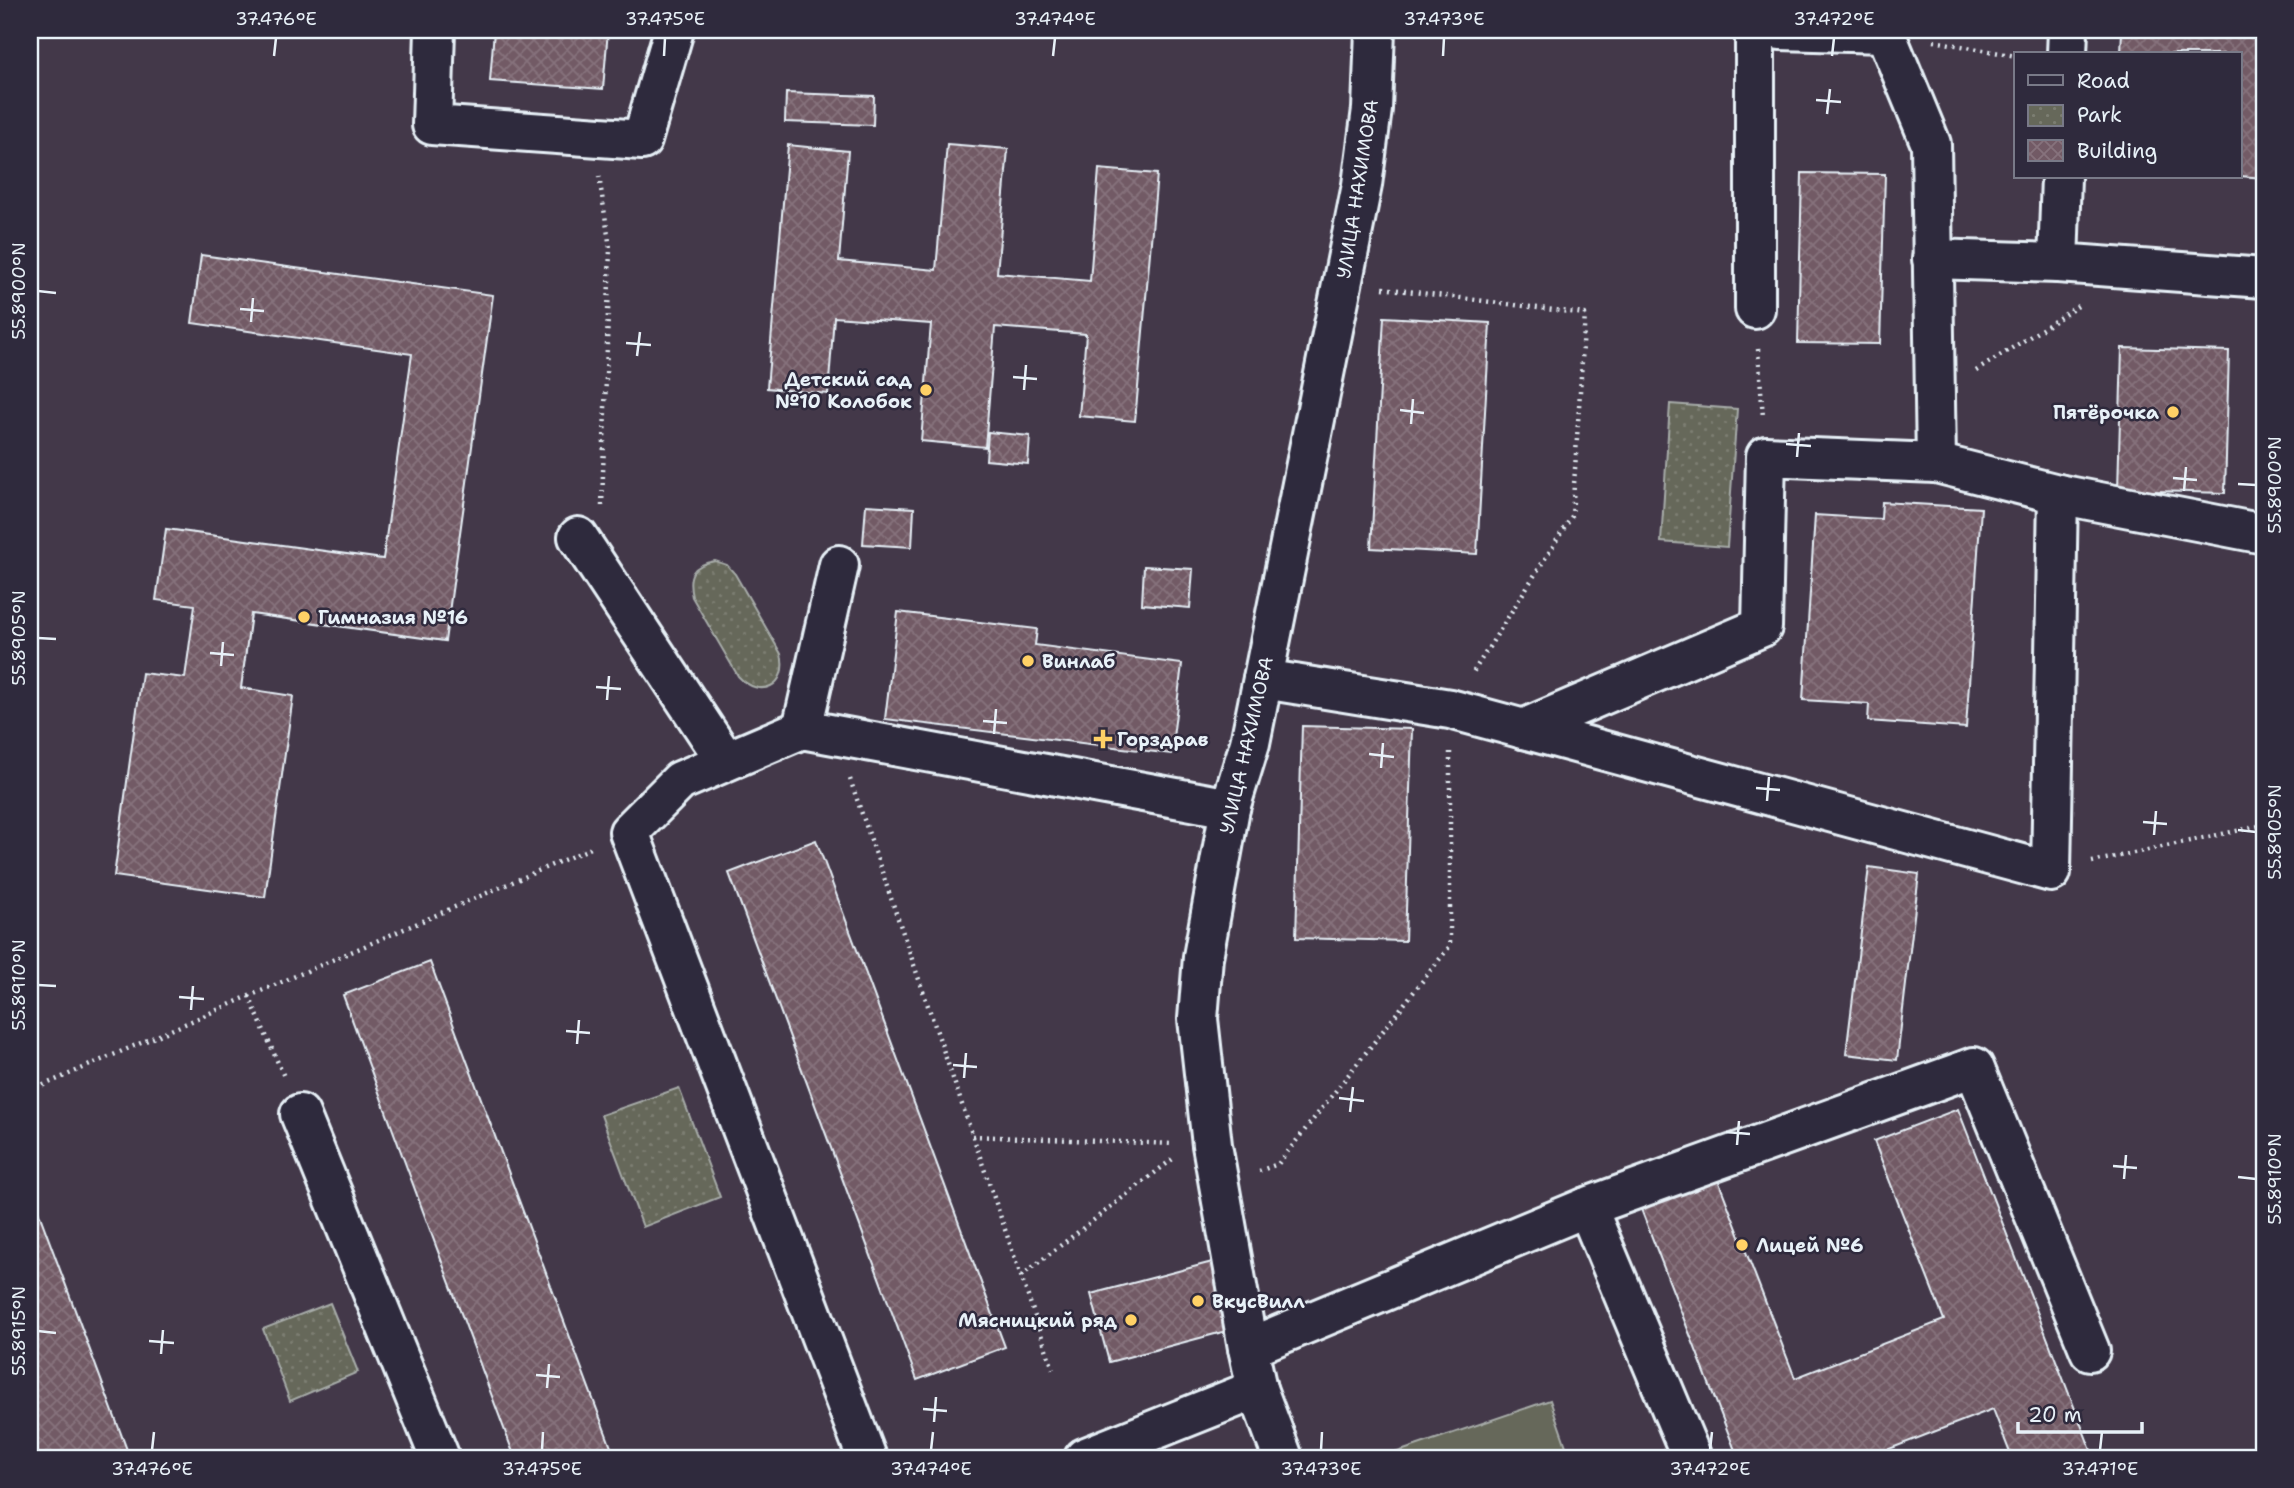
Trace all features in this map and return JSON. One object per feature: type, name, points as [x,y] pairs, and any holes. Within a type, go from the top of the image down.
[{"type":"street","points":[[435,30],[432,125],[642,140],[674,30]]},
{"type":"street","name":"УЛИЦА НАХИМОВА","points":[[1283,1458],[1257,1389],[1248,1348],[1212,1145],[1198,1019],[1203,957],[1230,808],[1250,743],[1362,185],[1371,121],[1376,30]]},
{"type":"street","points":[[1755,30],[1755,309]]},
{"type":"street","points":[[1780,30],[1884,31],[1931,144],[1936,463]]},
{"type":"street","points":[[2067,52],[2068,30]]},
{"type":"street","points":[[2058,263],[2062,178]]},
{"type":"street","points":[[1932,259],[2058,263],[2264,278]]},
{"type":"street","points":[[1523,729],[1762,627],[1766,456],[1936,463],[2058,494],[2264,534]]},
{"type":"street","points":[[1263,678],[1450,709],[2050,872],[2058,494]]},
{"type":"street","points":[[583,545],[726,761]]},
{"type":"street","points":[[818,732],[839,565]]},
{"type":"street","points":[[867,1458],[629,832],[680,781],[726,761],[818,732],[1230,808]]},
{"type":"street","points":[[1248,1348],[1587,1207],[1974,1067],[2090,1351]]},
{"type":"street","points":[[300,1114],[440,1458]]},
{"type":"street","points":[[1587,1207],[1692,1458]]},
{"type":"street","points":[[1084,1458],[1257,1389]]},
{"type":"path","points":[[1884,31],[2014,56]]},
{"type":"path","points":[[583,545],[602,524],[610,248],[593,137]]},
{"type":"path","points":[[1253,1172],[1278,1164],[1450,946],[1450,709],[1572,516],[1585,314],[1343,283]]},
{"type":"path","points":[[1935,397],[2082,304]]},
{"type":"path","points":[[1755,309],[1766,456]]},
{"type":"path","points":[[818,732],[972,1136],[1053,1369]]},
{"type":"path","points":[[2050,872],[2264,825]]},
{"type":"path","points":[[30,1091],[629,832]]},
{"type":"path","points":[[250,996],[300,1114]]},
{"type":"path","points":[[972,1136],[1178,1144]]},
{"type":"path","points":[[1021,1276],[1181,1153]]},
{"type":"green space","points":[[1670,404],[1737,409],[1727,547],[1661,542]]},
{"type":"green space","points":[[715,561],[727,565],[735,574],[781,654],[781,674],[771,686],[755,687],[738,676],[692,597],[690,583],[693,572],[701,565]]},
{"type":"green space","points":[[679,1088],[720,1197],[643,1227],[601,1115]]},
{"type":"green space","points":[[330,1303],[358,1372],[290,1401],[263,1329]]},
{"type":"green space","points":[[1550,1400],[1570,1458],[1380,1458]]},
{"type":"building","points":[[494,30],[608,30],[603,89],[490,81]]},
{"type":"building","points":[[2122,30],[2264,30],[2264,178],[2242,176],[2242,52],[2121,52]]},
{"type":"building","points":[[786,93],[874,96],[873,125],[785,122]]},
{"type":"building","points":[[947,144],[1008,149],[997,273],[1090,281],[1099,169],[1157,174],[1135,421],[1079,416],[1086,334],[995,327],[985,447],[921,441],[931,324],[834,317],[828,394],[767,388],[788,145],[848,151],[839,261],[936,270]]},
{"type":"building","points":[[1802,173],[1885,174],[1880,344],[1798,343]]},
{"type":"building","points":[[201,255],[493,295],[445,641],[251,614],[241,688],[293,696],[265,897],[114,876],[142,673],[185,678],[195,605],[156,600],[166,529],[383,559],[412,354],[192,323]]},
{"type":"building","points":[[1384,317],[1490,323],[1477,554],[1371,548]]},
{"type":"building","name":"Пятёрочка","points":[[2122,348],[2229,351],[2225,493],[2118,490]]},
{"type":"building","points":[[988,432],[1030,436],[1028,464],[986,460]]},
{"type":"building","points":[[1882,502],[1981,508],[1966,728],[1868,721],[1869,704],[1803,700],[1815,515],[1881,519]]},
{"type":"building","points":[[866,505],[914,508],[912,547],[863,544]]},
{"type":"building","points":[[1144,566],[1193,569],[1190,608],[1142,604]]},
{"type":"building","points":[[898,612],[1037,629],[1035,645],[1182,664],[1171,754],[885,719]]},
{"type":"building","points":[[1302,726],[1412,729],[1405,941],[1296,938]]},
{"type":"building","points":[[816,840],[1005,1347],[917,1380],[729,873]]},
{"type":"building","points":[[1869,867],[1919,874],[1897,1060],[1846,1054]]},
{"type":"building","points":[[430,962],[615,1458],[515,1458],[343,995]]},
{"type":"building","points":[[1958,1109],[2094,1458],[2012,1458],[1993,1409],[1866,1458],[1738,1458],[1641,1209],[1718,1180],[1795,1378],[1944,1320],[1874,1141]]},
{"type":"building","points":[[30,1189],[130,1458],[31,1458]]},
{"type":"building","points":[[1216,1261],[1234,1329],[1109,1362],[1091,1294]]},
{"type":"place","name":"Детский сад №10 Колобок","points":[[926,390]]},
{"type":"place","name":"Пятёрочка","points":[[2173,412]]},
{"type":"place","name":"Гимназия №16","points":[[304,617]]},
{"type":"place","name":"Винлаб","points":[[1028,661]]},
{"type":"place","name":"Горздрав","points":[[1103,739]]},
{"type":"place","name":"Лицей №6","points":[[1742,1245]]},
{"type":"place","name":"ВкусВилл","points":[[1198,1301]]},
{"type":"place","name":"Мясницкий ряд","points":[[1131,1320]]}]
